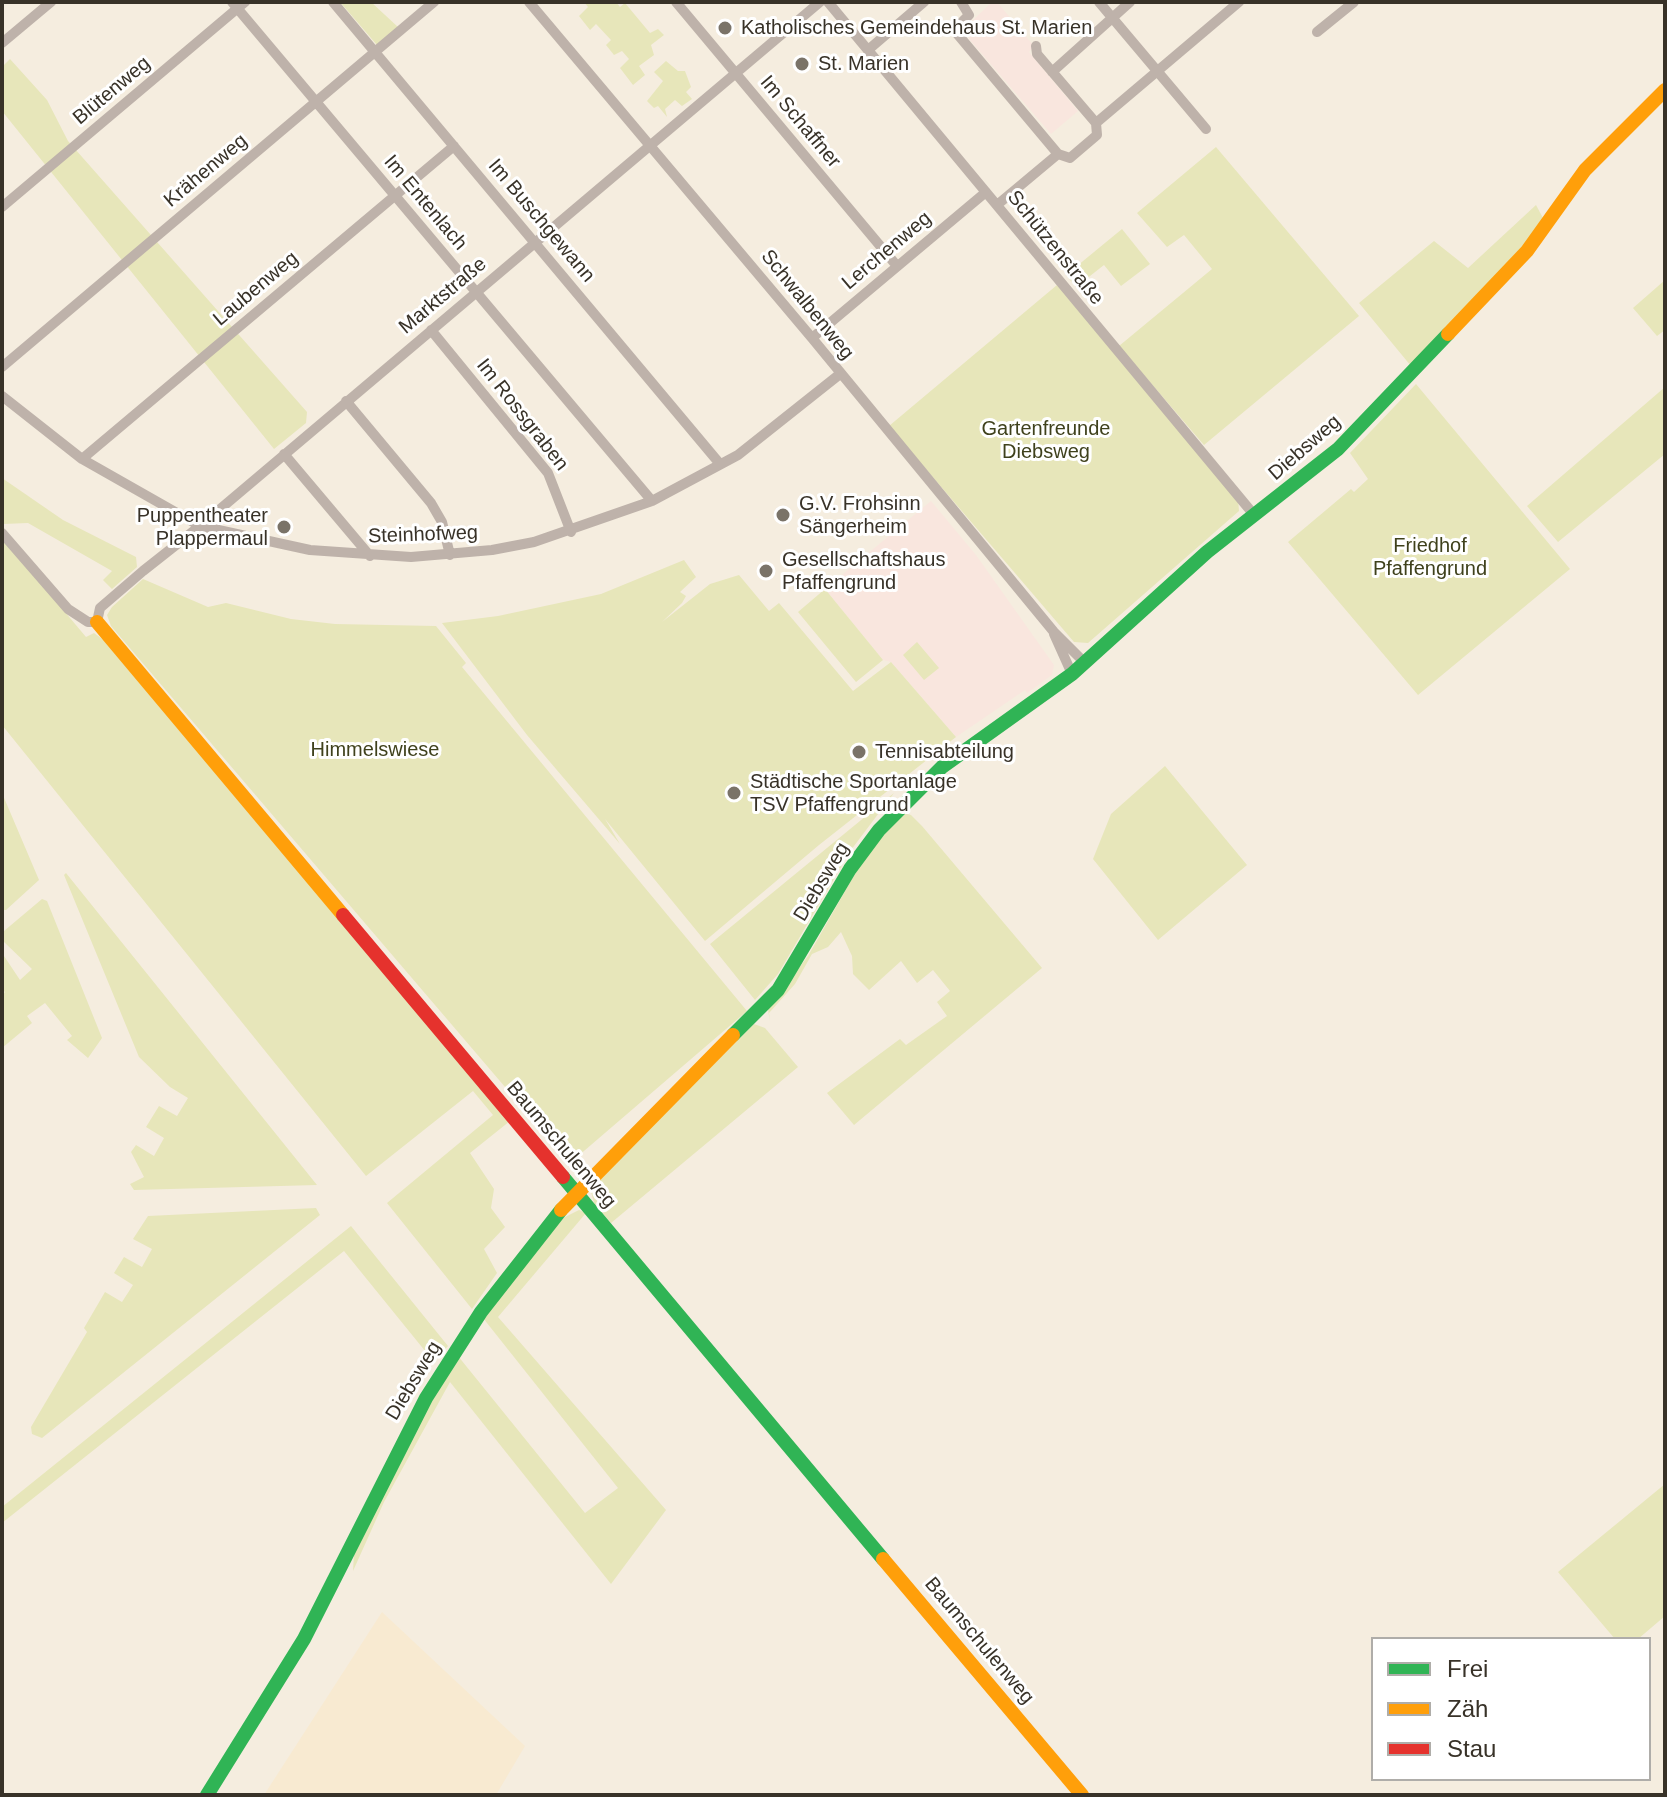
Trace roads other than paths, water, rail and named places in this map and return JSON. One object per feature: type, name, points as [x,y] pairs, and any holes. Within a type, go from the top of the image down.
[{"type":"main road","name":"Diebsweg","points":[[207,1795],[304,1639],[426,1398],[481,1312],[575,1192],[778,990],[850,869],[904,802],[959,753],[1072,674],[1080,659],[1338,449],[1527,251],[1585,170],[1665,90]]},
{"type":"main road","name":"Baumschulenweg","points":[[97,622],[1082,1795]]},
{"type":"street","points":[[2,43],[51,2]]},
{"type":"street","name":"Im Buschgewann","points":[[333,2],[720,464]]},
{"type":"street","name":"Krähenweg","points":[[2,367],[434,2]]},
{"type":"street","name":"Schwalbenweg","points":[[529,2],[1054,632],[1080,659]]},
{"type":"street","name":"Im Schaffner","points":[[676,2],[897,266]]},
{"type":"street","name":"Marktstraße","points":[[97,622],[100,608],[820,2]]},
{"type":"street","name":"Schützenstraße","points":[[828,2],[1255,516]]},
{"type":"street","points":[[868,50],[924,2]]},
{"type":"street","points":[[961,2],[969,15],[954,30],[1058,154],[1070,158],[1097,135],[1096,123],[1037,54],[1036,46]]},
{"type":"street","points":[[1099,2],[1206,129]]},
{"type":"street","points":[[1052,72],[1130,2]]},
{"type":"street","points":[[1317,32],[1354,2]]},
{"type":"street","points":[[1096,123],[1236,3]]},
{"type":"street","name":"Im Entenlach","points":[[238,4],[652,501]]},
{"type":"street","name":"Blütenweg","points":[[2,207],[238,4]]},
{"type":"street","name":"Laubenweg","points":[[82,459],[454,146]]},
{"type":"street","points":[[997,205],[1058,154]]},
{"type":"street","name":"Lerchenweg","points":[[812,338],[986,192]]},
{"type":"street","name":"Im Rossgraben","points":[[431,330],[548,473],[571,532]]},
{"type":"street","name":"Steinhofweg","points":[[2,396],[82,459],[200,526],[310,550],[370,556],[450,555],[534,542],[571,532],[652,501],[765,436],[840,374]]},
{"type":"street","points":[[346,401],[431,503],[442,522],[450,555]]},
{"type":"street","points":[[284,454],[370,556]]},
{"type":"street","name":"Baumschulenweg","points":[[2,533],[68,609],[88,622],[97,622]]},
{"type":"street","name":"Schwalbenweg","points":[[1054,632],[1072,674]]},
{"type":"place","name":"Katholisches Gemeindehaus St. Marien","points":[[725,28]]},
{"type":"place","name":"St. Marien","points":[[802,64]]},
{"type":"place","name":"G.V. Frohsinn Sängerheim","points":[[783,515]]},
{"type":"place","name":"Puppentheater Plappermaul","points":[[284,527]]},
{"type":"place","name":"Gesellschaftshaus Pfaffengrund","points":[[766,571]]},
{"type":"place","name":"Tennisabteilung","points":[[859,752]]},
{"type":"place","name":"Städtische Sportanlage TSV Pfaffengrund","points":[[734,793]]},
{"type":"park label","name":"Gartenfreunde Diebsweg","points":[[1046,440]]},
{"type":"park label","name":"Friedhof Pfaffengrund","points":[[1430,558]]},
{"type":"park label","name":"Himmelswiese","points":[[375,750]]}]
